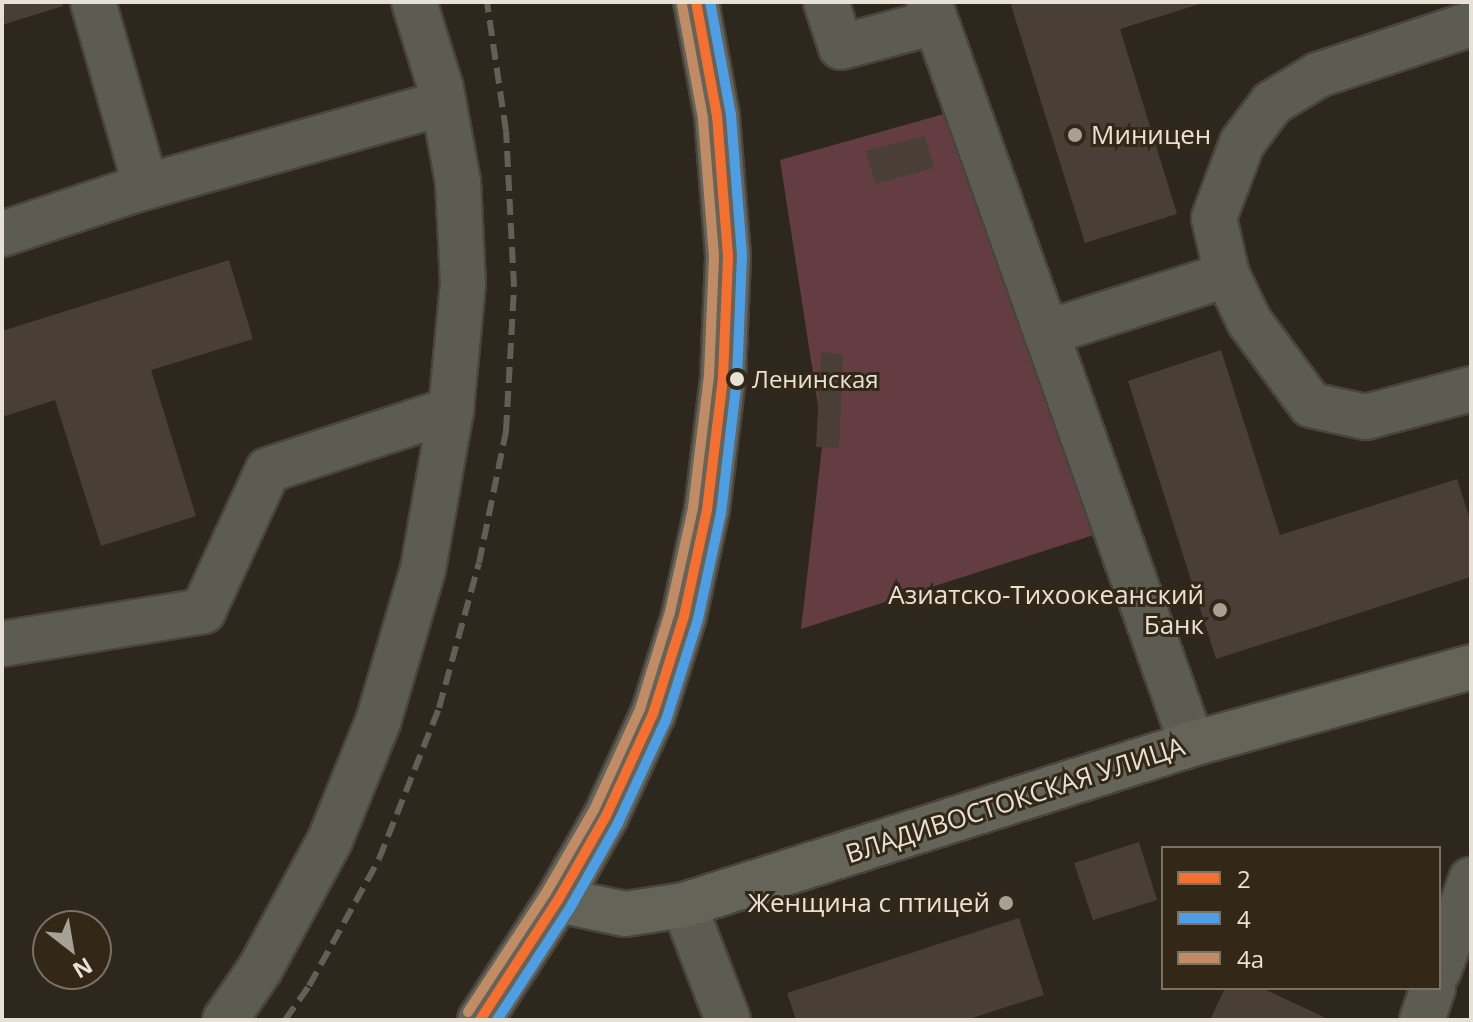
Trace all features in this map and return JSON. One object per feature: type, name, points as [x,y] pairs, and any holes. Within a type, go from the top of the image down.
[{"type":"main road","points":[[480,1020],[558,900],[606,816],[653,714],[684,616],[707,510],[723,377],[728,256],[717,116],[696,2]]},
{"type":"main road","name":"ВЛАДИВОСТОКСКАЯ УЛИЦА","points":[[558,900],[625,914],[684,905],[1192,744],[1471,667]]},
{"type":"street","points":[[93,2],[146,187]]},
{"type":"street","points":[[225,1020],[260,969],[330,840],[378,722],[423,569],[451,410],[463,283],[458,182],[443,103],[414,2]]},
{"type":"street","points":[[826,2],[841,47],[932,12],[1192,744]]},
{"type":"street","points":[[1471,24],[1318,75],[1272,103],[1242,143],[1214,218],[1227,275],[1249,321],[1311,405],[1366,417],[1471,389]]},
{"type":"street","points":[[2,234],[146,187],[443,103]]},
{"type":"street","points":[[1046,333],[1227,275]]},
{"type":"street","points":[[2,644],[203,611],[268,470],[451,410]]},
{"type":"street","points":[[1441,964],[1471,880]]},
{"type":"street","points":[[684,905],[728,1020]]},
{"type":"street","points":[[1422,1020],[1432,990]]},
{"type":"shaded area","points":[[944,114],[1100,533],[801,629],[823,438],[780,160]]},
{"type":"building","points":[[2,2],[61,2],[63,6],[2,25]]},
{"type":"building","points":[[1010,2],[1206,2],[1120,29],[1177,214],[1085,243]]},
{"type":"building","points":[[925,136],[934,168],[875,184],[866,151]]},
{"type":"building","points":[[229,260],[253,339],[151,370],[196,516],[101,546],[55,400],[2,417],[2,331]]},
{"type":"building","points":[[1221,350],[1280,535],[1457,479],[1471,522],[1471,577],[1216,659],[1128,381]]},
{"type":"building","points":[[821,352],[843,354],[839,448],[816,447]]},
{"type":"building","points":[[1139,842],[1157,900],[1093,920],[1074,863]]},
{"type":"building","points":[[1019,918],[1044,995],[966,1020],[796,1020],[787,993]]},
{"type":"building","points":[[1224,990],[1266,990],[1330,1020],[1210,1020]]},
{"type":"railway","points":[[285,1020],[309,986],[379,859],[439,708],[479,563],[506,431],[514,287],[506,131],[487,2]]},
{"type":"transit line","name":"2","points":[[480,1020],[558,900],[606,816],[653,714],[684,616],[707,510],[723,377],[728,256],[717,116],[696,2]]},
{"type":"transit line","name":"4","points":[[497,1020],[570,908],[618,823],[666,720],[698,619],[721,513],[737,379],[742,255],[731,115],[710,2]]},
{"type":"transit line","name":"4а","points":[[468,1012],[546,893],[594,810],[640,709],[670,612],[693,508],[709,376],[714,256],[703,118],[682,5]]},
{"type":"place","name":"Миницен","points":[[1075,135]]},
{"type":"place","name":"Ленинская","points":[[737,379]]},
{"type":"place","name":"Азиатско-Тихоокеанский Банк","points":[[1220,610]]},
{"type":"place","name":"Женщина с птицей","points":[[1006,903]]}]
